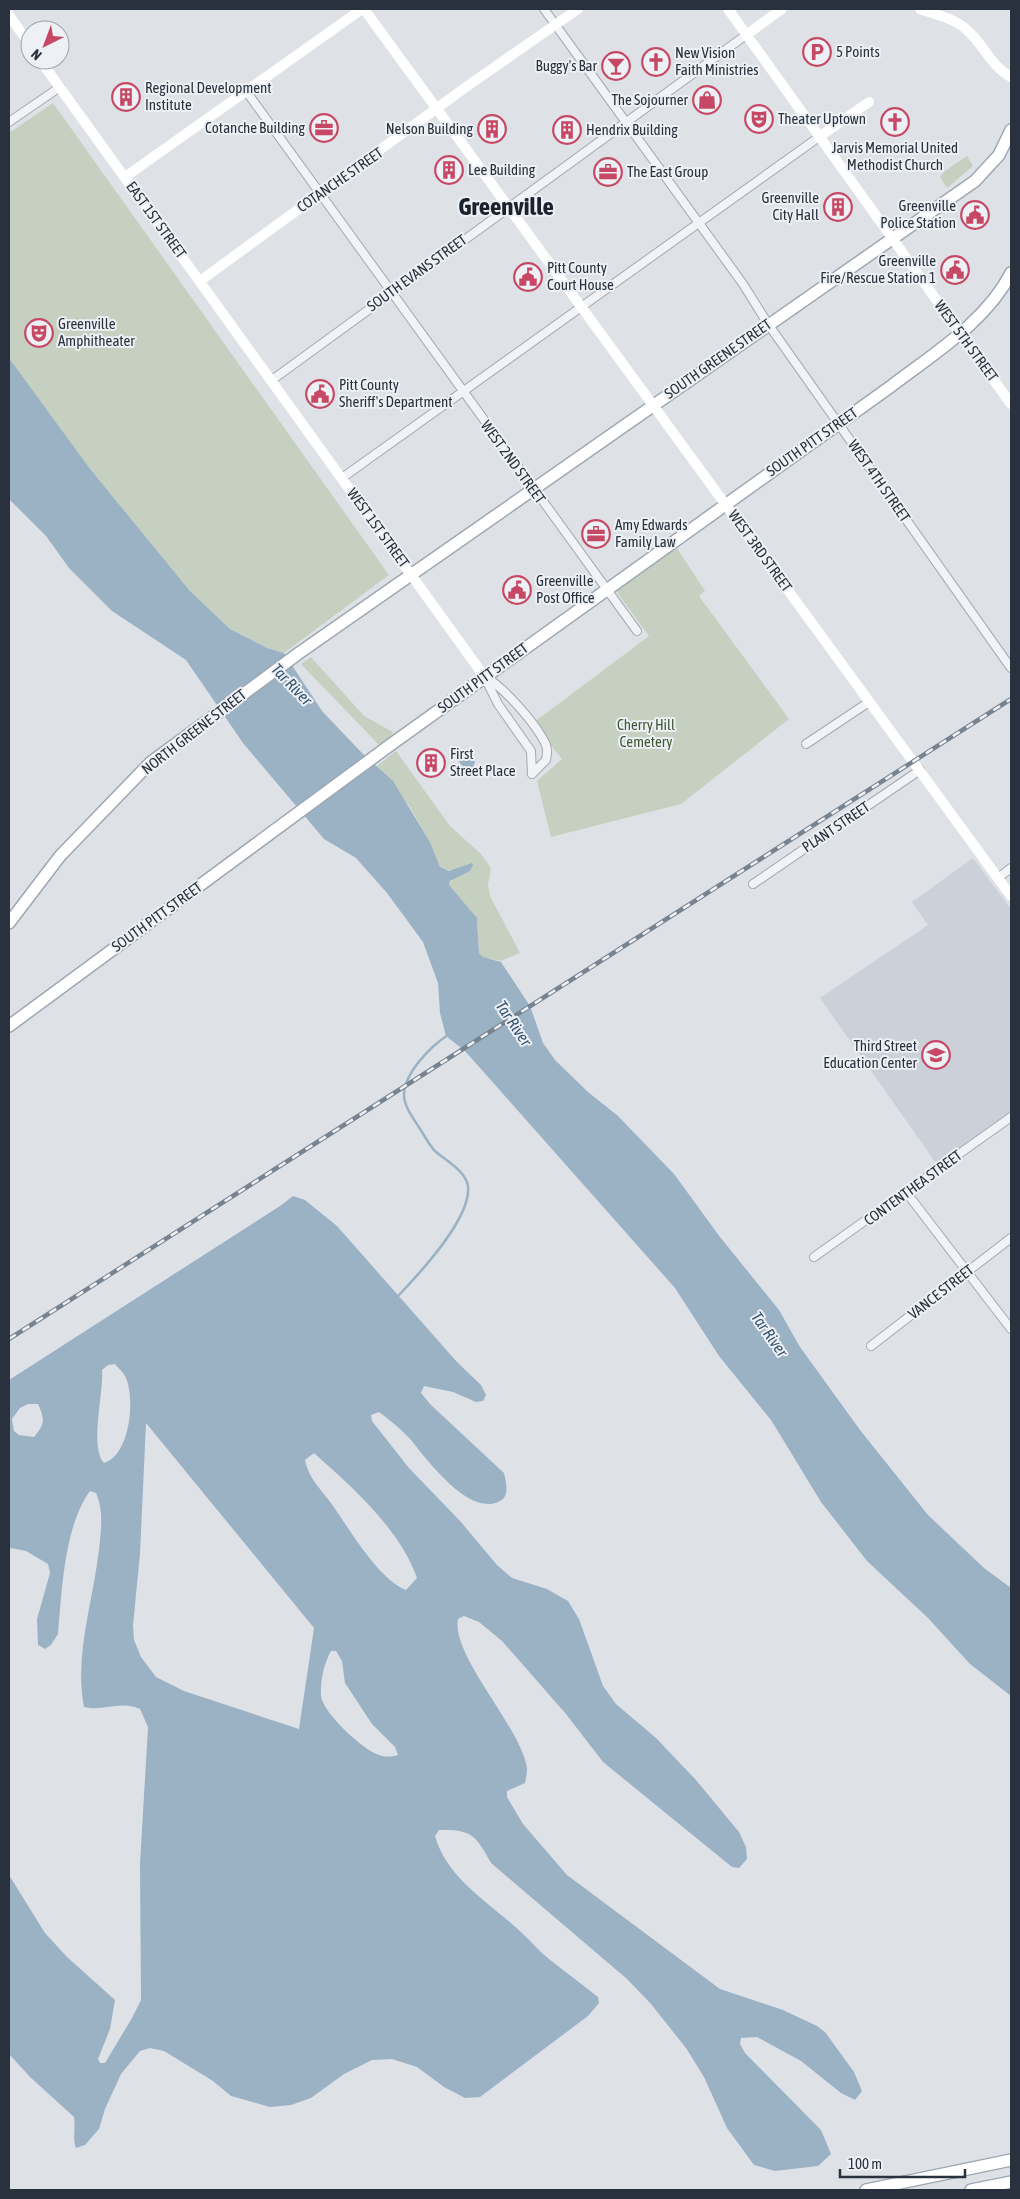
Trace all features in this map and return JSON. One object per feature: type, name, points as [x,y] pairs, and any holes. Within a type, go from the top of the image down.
[{"type":"main road","name":"SOUTH GREENE STREET","points":[[411,575],[975,181],[999,155],[1011,130]]},
{"type":"main road","points":[[999,155],[1011,152]]},
{"type":"main road","name":"SOUTH PITT STREET","points":[[9,1026],[484,676],[725,503],[839,424],[960,333],[990,305],[1011,273]]},
{"type":"main road","name":"NORTH GREENE STREET","points":[[9,923],[36,885],[78,837],[150,763],[299,653],[411,575]]},
{"type":"main road","points":[[866,2190],[1011,2160]]},
{"type":"main road","points":[[971,2190],[1011,2182]]},
{"type":"street","points":[[125,177],[363,9]]},
{"type":"street","name":"WEST 3RD STREET","points":[[363,9],[1011,896]]},
{"type":"street","name":"WEST 4TH STREET","points":[[544,9],[627,121],[743,284],[768,324],[1011,668]]},
{"type":"street","name":"COTANCHE STREET","points":[[200,281],[578,9]]},
{"type":"street","name":"WEST 5TH STREET","points":[[728,9],[1011,404]]},
{"type":"street","name":"SOUTH EVANS STREET","points":[[272,380],[782,9]]},
{"type":"street","points":[[920,9],[958,23],[968,30],[994,64],[1011,77]]},
{"type":"street","points":[[9,15],[20,31]]},
{"type":"street","name":"EAST 1ST STREET","points":[[47,70],[272,380]]},
{"type":"street","points":[[9,122],[60,87]]},
{"type":"street","name":"WEST 2ND STREET","points":[[246,91],[462,392],[637,631]]},
{"type":"street","points":[[342,478],[869,102]]},
{"type":"street","name":"WEST 1ST STREET","points":[[272,380],[484,676]]},
{"type":"street","points":[[484,676],[498,684],[547,746],[546,760],[532,774],[532,754],[491,694],[484,676]]},
{"type":"street","points":[[806,744],[869,702]]},
{"type":"street","points":[[509,720],[521,711]]},
{"type":"street","points":[[532,754],[547,756]]},
{"type":"street","name":"PLANT STREET","points":[[753,884],[920,770]]},
{"type":"street","points":[[998,878],[1011,868]]},
{"type":"street","name":"CONTENTHEA STREET","points":[[814,1257],[1010,1119]]},
{"type":"street","points":[[906,1192],[1011,1329]]},
{"type":"street","name":"VANCE STREET","points":[[871,1346],[1011,1238]]},
{"type":"shaded area","name":"Third Street Education Center","points":[[973,858],[1011,909],[1011,1112],[938,1166],[820,998],[928,925],[912,902]]},
{"type":"green space","points":[[53,103],[389,575],[284,653],[267,648],[230,629],[190,591],[91,470],[9,358],[9,133]]},
{"type":"green space","points":[[967,156],[973,166],[947,188],[940,177],[945,171]]},
{"type":"green space","name":"Cherry Hill Cemetery","points":[[676,547],[705,591],[699,596],[789,719],[681,804],[551,837],[537,781],[562,759],[533,723],[649,636],[616,591]]},
{"type":"green space","points":[[311,657],[364,716],[393,732],[389,740],[379,745],[301,664]]},
{"type":"green space","points":[[396,751],[450,826],[481,854],[491,868],[488,885],[490,896],[520,953],[501,961],[482,957],[479,953],[477,918],[448,885],[454,878],[464,873],[445,870],[440,867],[430,842],[410,807],[377,766]]},
{"type":"water","name":"Tar River","points":[[9,358],[91,470],[190,591],[230,629],[267,648],[284,653],[322,711],[361,752],[393,781],[430,842],[440,867],[449,871],[472,863],[470,871],[450,881],[449,885],[477,918],[479,953],[483,957],[501,962],[530,1006],[543,1043],[555,1060],[588,1092],[618,1116],[674,1174],[720,1237],[779,1310],[800,1347],[860,1430],[928,1515],[984,1568],[1011,1588],[1011,1696],[970,1664],[928,1618],[867,1561],[821,1502],[771,1420],[719,1356],[675,1288],[465,1051],[446,1036],[440,1013],[438,983],[423,942],[387,893],[356,858],[324,839],[243,743],[186,660],[112,611],[69,568],[46,536],[9,499]]},
{"type":"water","points":[[463,754],[467,759],[471,758],[475,762],[473,767],[476,772],[470,776],[457,759]]},
{"type":"water","points":[[293,1196],[305,1200],[337,1226],[457,1362],[481,1385],[486,1395],[483,1401],[476,1402],[453,1392],[424,1386],[421,1393],[431,1405],[504,1473],[506,1492],[500,1501],[488,1504],[476,1501],[463,1494],[438,1473],[411,1440],[392,1422],[379,1412],[371,1415],[372,1421],[409,1468],[461,1522],[497,1565],[512,1578],[547,1589],[568,1601],[579,1619],[603,1686],[616,1704],[656,1738],[696,1780],[739,1832],[746,1847],[747,1859],[739,1868],[732,1867],[603,1762],[566,1714],[502,1641],[479,1622],[464,1616],[458,1619],[459,1634],[465,1652],[475,1672],[513,1733],[522,1751],[527,1768],[525,1783],[507,1791],[507,1797],[523,1824],[567,1875],[720,1989],[783,2010],[817,2026],[825,2032],[854,2072],[862,2091],[855,2100],[841,2093],[801,2061],[757,2037],[741,2038],[740,2044],[745,2053],[821,2130],[831,2154],[818,2166],[775,2171],[754,2165],[727,2128],[704,2077],[686,2048],[651,2004],[627,1979],[491,1863],[476,1840],[466,1833],[459,1831],[439,1830],[435,1836],[449,1865],[459,1878],[521,1932],[545,1956],[598,1997],[599,2003],[588,2016],[480,2097],[465,2098],[444,2087],[417,2067],[392,2059],[372,2060],[344,2074],[311,2098],[291,2105],[270,2107],[231,2096],[213,2081],[164,2051],[150,2048],[140,2051],[121,2074],[105,2109],[99,2129],[85,2145],[76,2148],[74,2117],[30,2077],[9,2054],[9,1875],[45,1933],[67,1957],[115,2000],[110,2029],[98,2059],[100,2063],[105,2063],[141,2000],[140,1864],[148,1727],[140,1709],[125,1706],[84,1707],[81,1668],[101,1528],[99,1500],[96,1493],[90,1491],[81,1506],[70,1540],[63,1579],[58,1634],[51,1645],[45,1649],[38,1645],[37,1619],[50,1573],[48,1564],[26,1551],[11,1548],[9,1551],[9,1380]],"holes":[[[115,1364],[125,1376],[130,1397],[130,1411],[125,1438],[120,1449],[113,1458],[104,1463],[100,1455],[97,1432],[102,1370],[108,1365]],[[28,1404],[38,1404],[43,1422],[34,1437],[19,1435],[14,1431],[12,1419],[20,1408]],[[146,1423],[314,1628],[299,1729],[184,1691],[156,1677],[141,1657],[134,1640],[133,1625],[140,1554]],[[314,1453],[344,1480],[387,1526],[409,1560],[417,1578],[406,1590],[395,1584],[374,1564],[312,1478],[305,1460]],[[331,1651],[336,1651],[342,1661],[345,1683],[372,1724],[395,1747],[398,1755],[384,1756],[372,1752],[354,1739],[329,1712],[321,1696],[326,1661]]]},
{"type":"waterway","points":[[398,1296],[442,1245],[462,1214],[467,1199],[468,1186],[463,1175],[433,1149],[410,1113],[404,1099],[405,1087],[413,1069],[434,1046],[448,1035]]},
{"type":"railway","points":[[9,1339],[1011,699]]},
{"type":"place","name":"5 Points","points":[[817,52]]},
{"type":"place","name":"New Vision Faith Ministries","points":[[656,62]]},
{"type":"place","name":"Buggy's Bar","points":[[616,66]]},
{"type":"place","name":"Regional Development Institute","points":[[126,97]]},
{"type":"place","name":"The Sojourner","points":[[707,100]]},
{"type":"place","name":"Theater Uptown","points":[[759,119]]},
{"type":"place","name":"Jarvis Memorial United Methodist Church","points":[[895,122]]},
{"type":"place","name":"Cotanche Building","points":[[324,128]]},
{"type":"place","name":"Nelson Building","points":[[492,129]]},
{"type":"place","name":"Hendrix Building","points":[[567,130]]},
{"type":"place","name":"Lee Building","points":[[449,170]]},
{"type":"place","name":"The East Group","points":[[608,172]]},
{"type":"place","name":"Greenville City Hall","points":[[838,207]]},
{"type":"place","name":"Greenville Police Station","points":[[975,215]]},
{"type":"place","name":"Greenville Fire/Rescue Station 1","points":[[955,270]]},
{"type":"place","name":"Pitt County Court House","points":[[528,277]]},
{"type":"place","name":"Greenville Amphitheater","points":[[39,333]]},
{"type":"place","name":"Pitt County Sheriff's Department","points":[[320,394]]},
{"type":"place","name":"Amy Edwards Family Law","points":[[596,534]]},
{"type":"place","name":"Greenville Post Office","points":[[517,590]]},
{"type":"place","name":"First Street Place","points":[[431,763]]},
{"type":"place","name":"Third Street Education Center","points":[[936,1055]]},
{"type":"district","name":"Greenville","points":[[506,206]]}]
